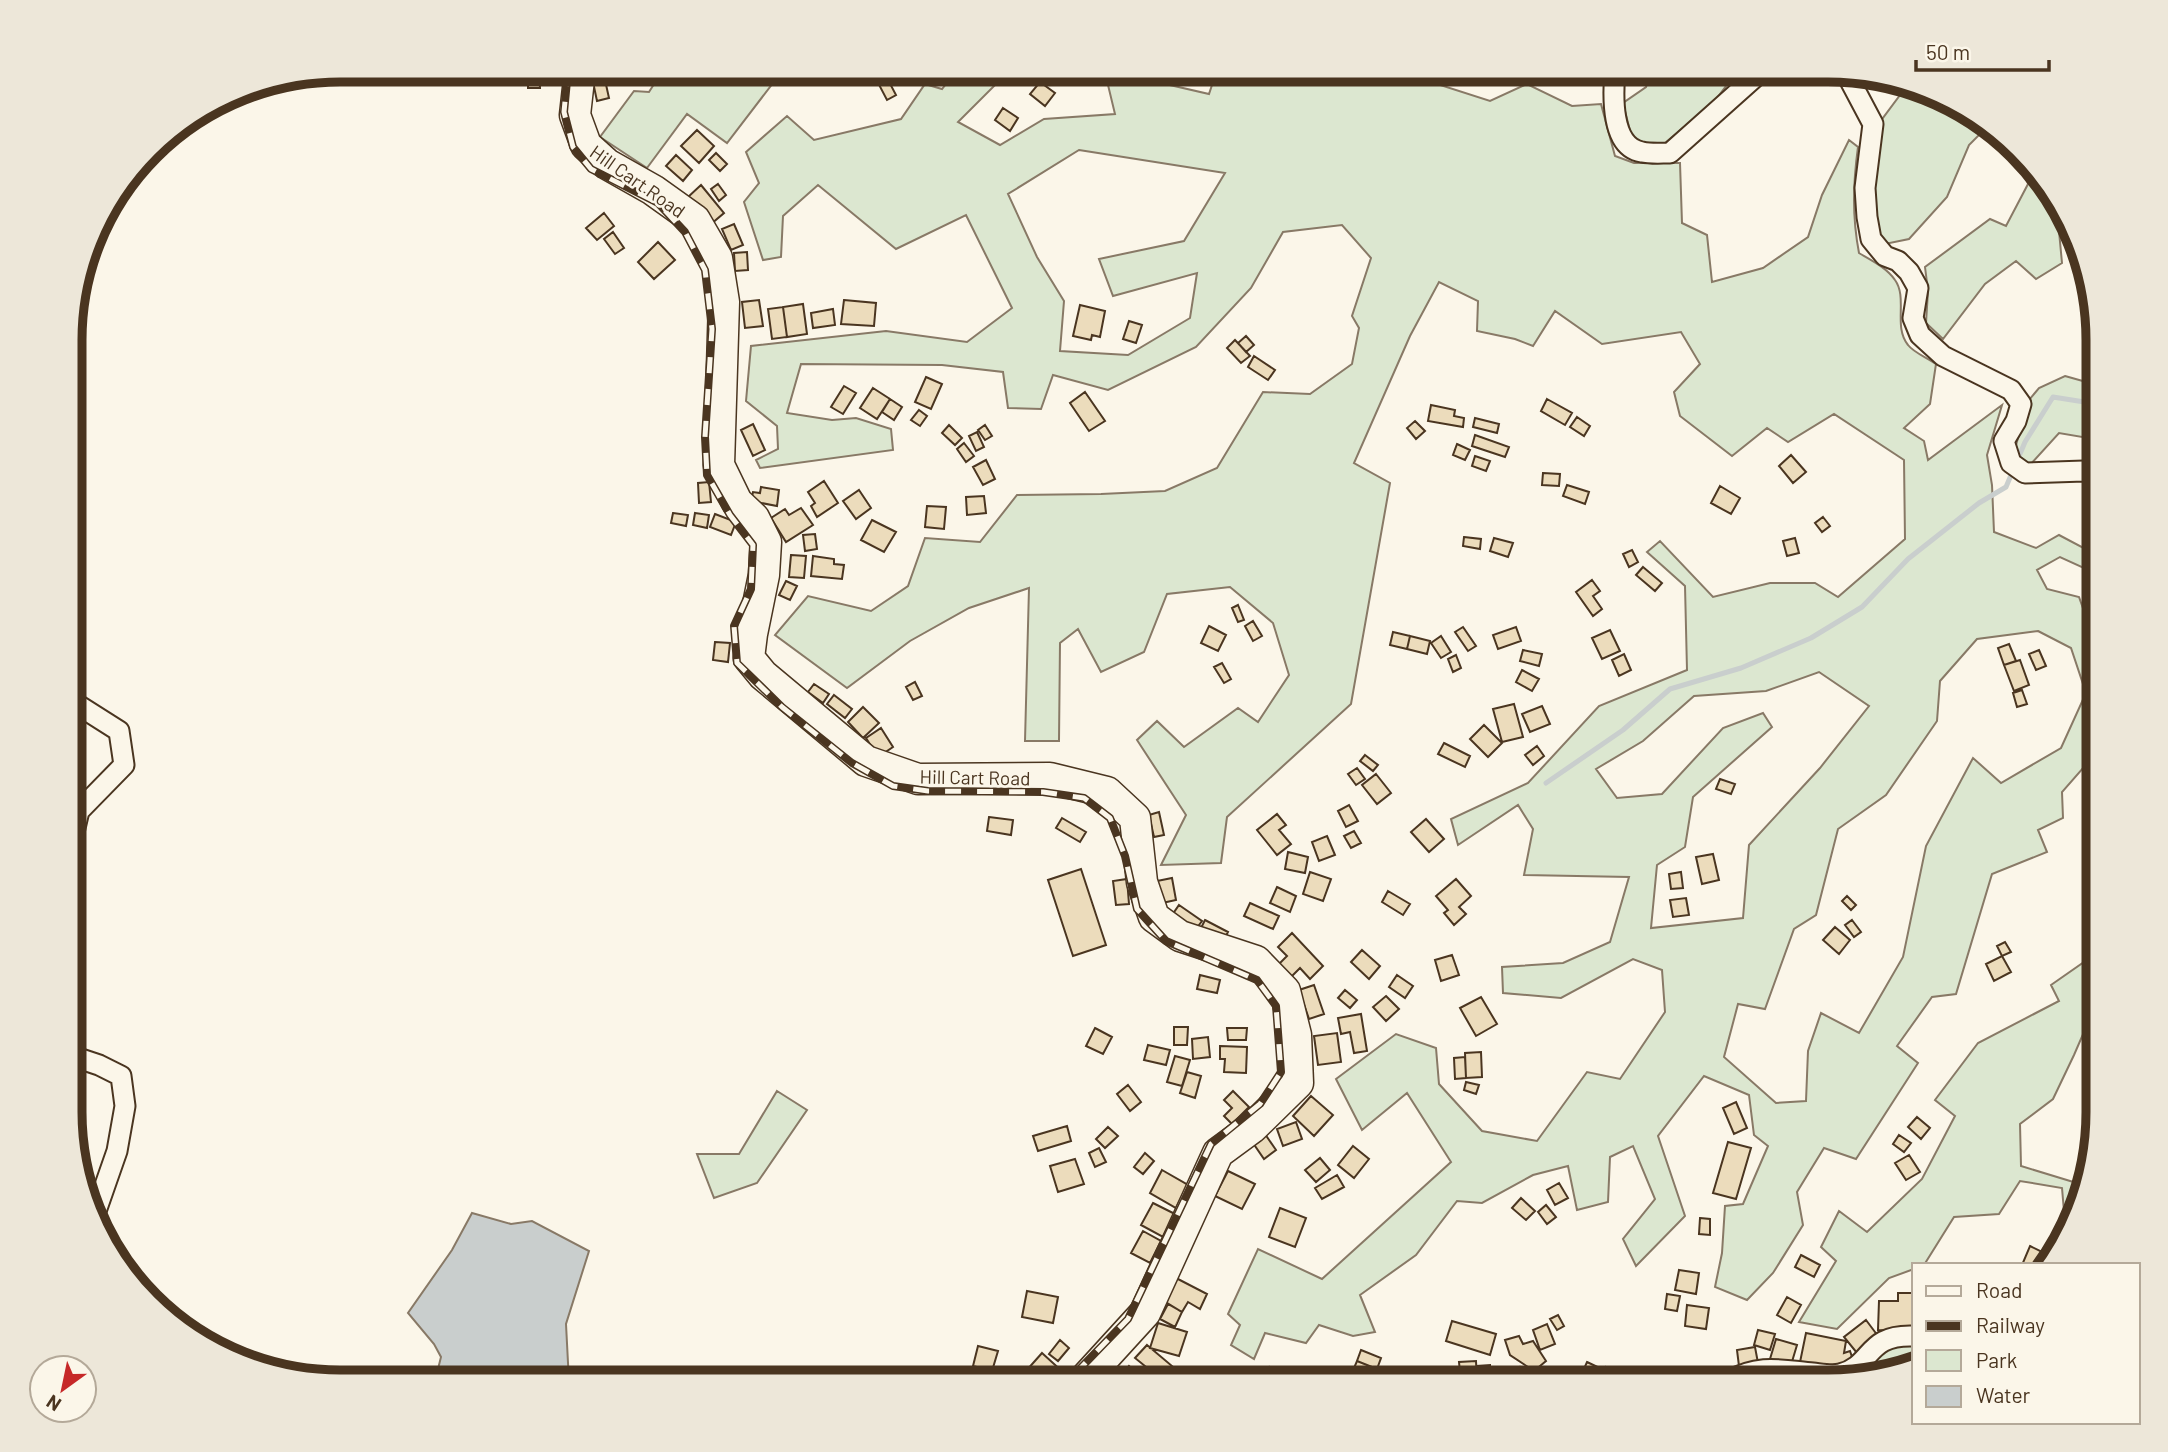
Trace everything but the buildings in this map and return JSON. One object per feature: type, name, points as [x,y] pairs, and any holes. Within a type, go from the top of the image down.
[{"type":"highway","name":"Hill Cart Road","points":[[579,82],[575,115],[586,145],[607,164],[653,190],[695,220],[717,258],[724,302],[719,465],[737,502],[754,518],[766,542],[764,575],[749,658],[763,675],[866,761],[918,779],[1049,778],[1107,792],[1135,818],[1142,882],[1154,917],[1180,936],[1256,961],[1285,991],[1296,1035],[1298,1083],[1252,1128],[1218,1153],[1145,1313],[1098,1370]]},
{"type":"street","points":[[1614,82],[1613,100],[1618,127],[1627,144],[1640,152],[1670,153],[1750,82]]},
{"type":"street","points":[[1852,83],[1874,124],[1865,188],[1871,239],[1885,256],[1898,261],[1909,272],[1918,288],[1913,318],[1920,335],[1943,356],[2011,390],[2021,404],[2004,441],[2018,468],[2086,471]]},
{"type":"street","points":[[82,708],[119,731],[124,765],[82,808]]},
{"type":"street","points":[[82,1059],[121,1076],[125,1105],[117,1151],[99,1203]]},
{"type":"street","points":[[1852,1369],[1881,1340],[1897,1335],[1912,1336]]},
{"type":"street","points":[[1754,1370],[1775,1370]]},
{"type":"green space","points":[[655,82],[774,82],[727,143],[687,114],[647,168],[600,137],[634,91],[649,92]]},
{"type":"green space","points":[[948,82],[998,82],[958,122],[1000,145],[1044,119],[1115,114],[1108,85],[1110,82],[1167,82],[1209,94],[1213,82],[1431,82],[1490,101],[1527,84],[1572,106],[1601,104],[1615,156],[1634,163],[1680,163],[1682,223],[1707,235],[1712,282],[1763,268],[1808,237],[1822,195],[1849,140],[1858,147],[1854,200],[1859,253],[1883,268],[1895,280],[1899,287],[1901,330],[1904,338],[1914,351],[1936,364],[1930,404],[1904,428],[1924,441],[1928,460],[2002,405],[1987,455],[1992,485],[1994,532],[2036,548],[2059,535],[2086,549],[2086,569],[2060,557],[2037,570],[2047,589],[2079,597],[2086,617],[2086,693],[2086,765],[2062,792],[2063,818],[2038,830],[2047,852],[1992,874],[1956,994],[1932,997],[1897,1046],[1918,1063],[1856,1159],[1824,1148],[1797,1192],[1803,1225],[1773,1273],[1747,1300],[1715,1287],[1722,1253],[1725,1206],[1743,1204],[1768,1146],[1754,1135],[1749,1095],[1704,1076],[1658,1136],[1685,1216],[1636,1266],[1623,1239],[1655,1199],[1633,1146],[1610,1157],[1608,1202],[1577,1210],[1568,1166],[1533,1175],[1482,1203],[1457,1201],[1416,1255],[1360,1295],[1375,1332],[1353,1336],[1319,1325],[1306,1343],[1265,1333],[1254,1359],[1231,1345],[1240,1325],[1228,1314],[1258,1249],[1322,1279],[1451,1162],[1407,1093],[1362,1130],[1336,1079],[1396,1034],[1436,1048],[1439,1084],[1482,1131],[1537,1141],[1587,1072],[1620,1079],[1665,1012],[1662,970],[1633,959],[1561,998],[1503,993],[1502,967],[1563,963],[1610,942],[1629,877],[1524,875],[1533,829],[1518,805],[1458,845],[1451,819],[1528,783],[1599,706],[1687,670],[1685,586],[1647,552],[1660,541],[1713,597],[1770,583],[1815,583],[1838,597],[1905,539],[1904,460],[1834,414],[1788,442],[1767,428],[1732,456],[1680,416],[1674,392],[1700,364],[1681,332],[1602,344],[1555,311],[1533,346],[1515,339],[1477,331],[1478,301],[1439,282],[1410,336],[1354,463],[1390,483],[1351,704],[1227,817],[1221,863],[1161,865],[1186,815],[1137,740],[1157,721],[1184,747],[1238,708],[1258,722],[1289,675],[1273,623],[1230,587],[1167,594],[1144,652],[1101,672],[1078,629],[1060,643],[1059,741],[1025,741],[1029,588],[969,608],[910,641],[847,688],[775,635],[808,596],[871,611],[908,586],[925,538],[980,542],[1017,495],[1165,491],[1217,468],[1263,392],[1310,394],[1352,364],[1359,328],[1352,316],[1371,258],[1342,225],[1283,232],[1251,288],[1196,347],[1108,390],[1053,375],[1041,409],[1008,408],[1003,372],[942,365],[801,364],[787,413],[832,420],[856,418],[891,429],[893,450],[760,468],[756,460],[778,449],[777,426],[746,401],[751,346],[886,331],[967,342],[1012,308],[966,215],[896,249],[818,185],[783,216],[781,257],[763,260],[744,202],[759,183],[746,152],[787,116],[814,140],[901,119],[925,84],[942,89]],"holes":[[[1079,150],[1225,173],[1184,241],[1099,259],[1113,296],[1197,273],[1190,318],[1128,355],[1060,351],[1064,301],[1037,257],[1008,194]],[[2038,631],[2071,648],[2086,693],[2061,748],[2001,783],[1973,758],[1926,846],[1903,957],[1859,1033],[1821,1013],[1808,1051],[1806,1101],[1776,1103],[1724,1057],[1738,1004],[1765,1009],[1794,929],[1816,915],[1838,829],[1886,795],[1937,721],[1940,681],[1977,639]],[[1819,672],[1869,706],[1820,768],[1749,845],[1743,918],[1651,928],[1657,865],[1685,847],[1693,797],[1772,727],[1763,713],[1723,728],[1662,794],[1617,798],[1596,769],[1643,741],[1694,696],[1766,691]]]},
{"type":"green space","points":[[1648,82],[1729,82],[1714,102],[1665,143],[1641,145],[1631,135],[1623,103],[1646,87]]},
{"type":"green space","points":[[1902,93],[1942,109],[1981,133],[1969,145],[1947,197],[1909,239],[1885,244],[1877,234],[1869,186],[1880,122]]},
{"type":"green space","points":[[2026,175],[2061,230],[2062,263],[2036,279],[2016,261],[1985,284],[1943,339],[1926,323],[1928,291],[1925,267],[1990,219],[2006,226],[2028,184]]},
{"type":"green space","points":[[2065,376],[2086,382],[2086,438],[2059,433],[2030,465],[2014,452],[2029,400],[2039,388]]},
{"type":"green space","points":[[2086,961],[2086,1027],[2053,1099],[2020,1124],[2021,1166],[2076,1183],[2064,1215],[2062,1188],[2020,1181],[1999,1214],[1954,1217],[1925,1263],[1912,1263],[1912,1270],[1889,1278],[1837,1329],[1799,1322],[1836,1261],[1821,1247],[1839,1211],[1867,1232],[1922,1179],[1955,1116],[1935,1100],[1978,1043],[2059,1001],[2051,985]]},
{"type":"green space","points":[[777,1091],[807,1110],[757,1183],[714,1198],[697,1154],[739,1154]]},
{"type":"green space","points":[[1901,1344],[1912,1345],[1912,1356],[1869,1367],[1885,1348]]},
{"type":"water","points":[[472,1213],[511,1224],[532,1221],[589,1251],[566,1324],[568,1370],[438,1370],[441,1357],[434,1344],[408,1313],[452,1250]]},
{"type":"waterway","points":[[1546,783],[1623,730],[1670,689],[1741,668],[1811,638],[1862,607],[1908,559],[1979,503],[2006,487],[2025,442],[2053,397],[2086,402]]},
{"type":"railway","points":[[567,82],[564,112],[573,147],[591,169],[658,203],[685,232],[705,270],[712,329],[705,437],[707,475],[730,515],[753,545],[751,589],[734,626],[737,663],[782,707],[852,763],[893,786],[928,791],[1043,792],[1084,798],[1110,818],[1125,856],[1137,909],[1166,941],[1257,980],[1276,1006],[1281,1072],[1260,1104],[1211,1144],[1128,1319],[1079,1370]]}]
